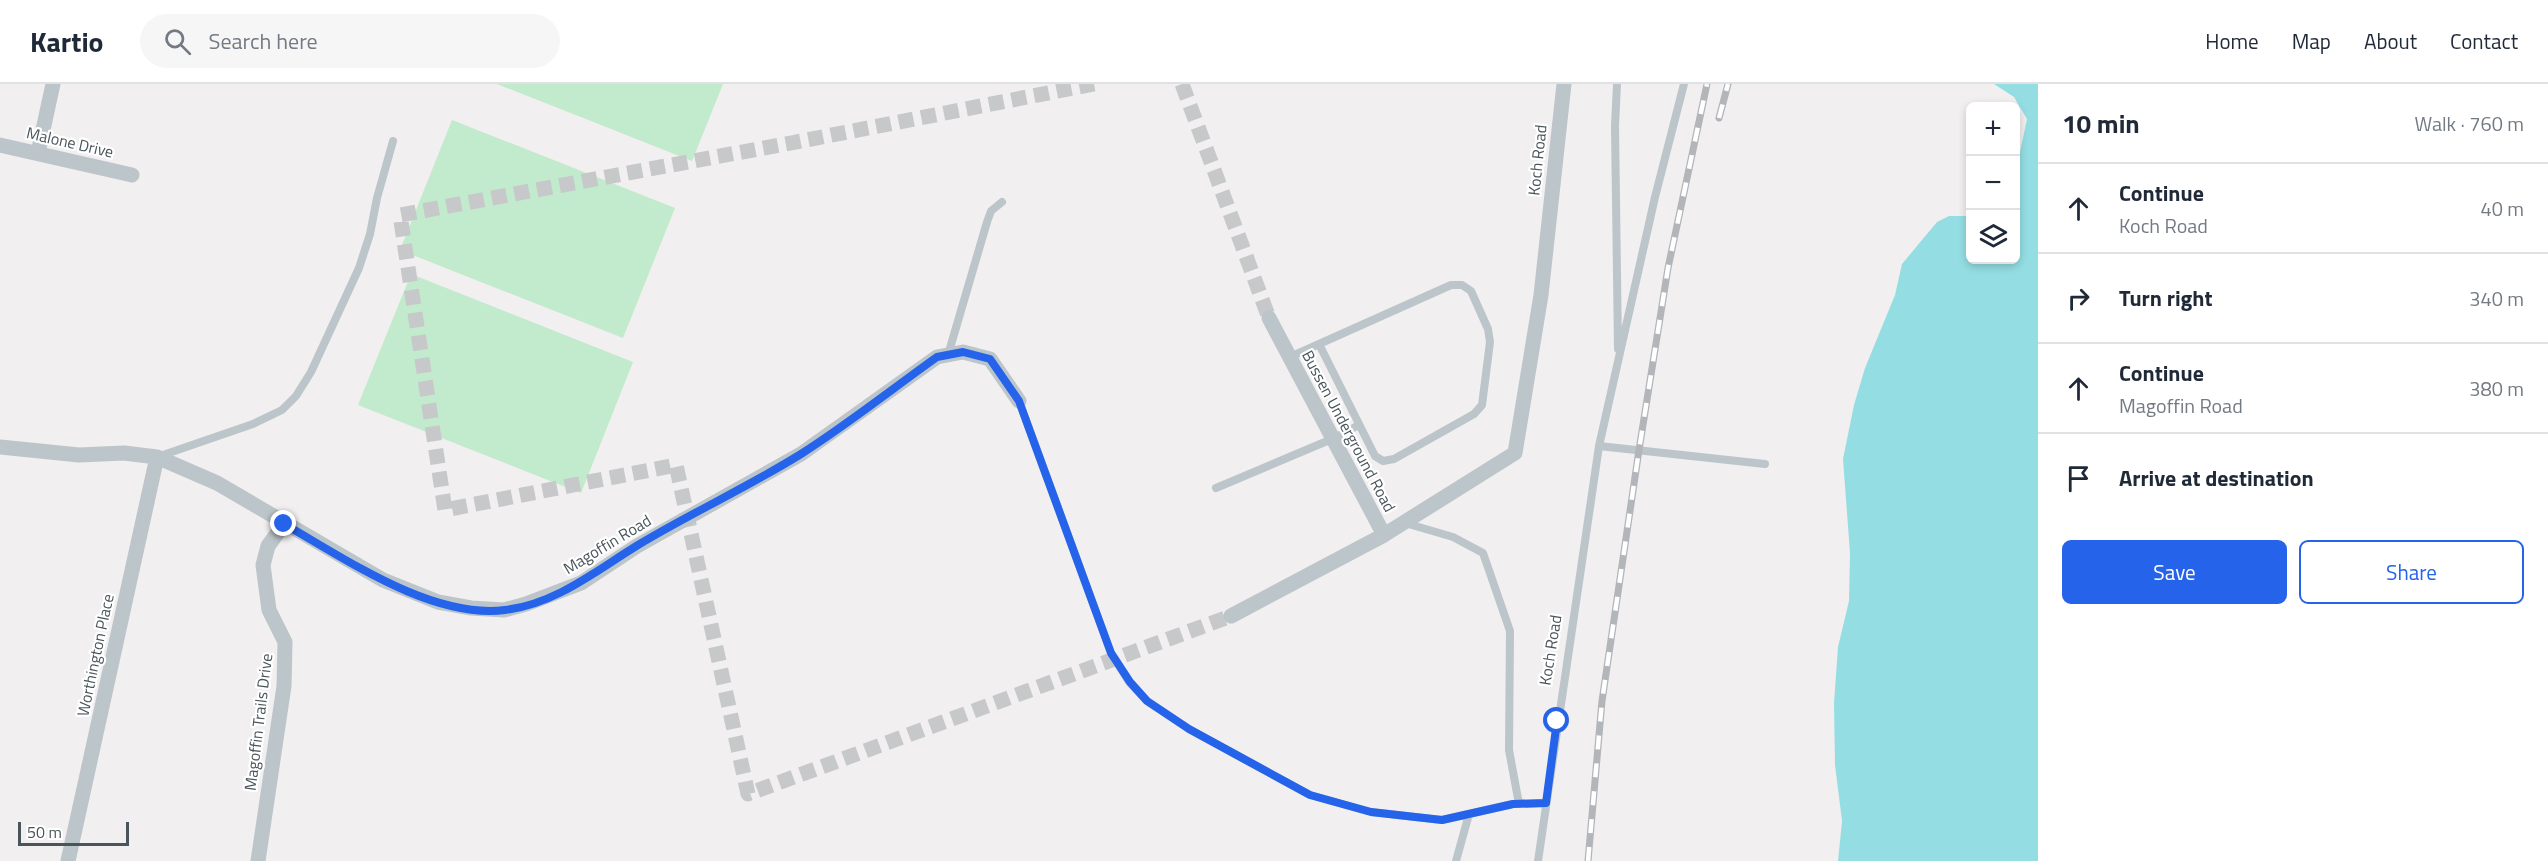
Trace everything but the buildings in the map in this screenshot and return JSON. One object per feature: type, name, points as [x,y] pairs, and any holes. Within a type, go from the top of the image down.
[{"type":"street","points":[[38,153],[53,84]]},
{"type":"street","name":"Koch Road","points":[[1403,523],[1515,453],[1541,295],[1564,84]]},
{"type":"street","name":"Malone Drive","points":[[0,145],[132,175]]},
{"type":"street","name":"Bussen Underground Road","points":[[1232,616],[1384,535],[1269,318]]},
{"type":"street","name":"Magoffin Road","points":[[0,447],[79,456],[124,453],[158,457],[217,483],[284,524],[383,579],[438,602],[471,608],[504,610],[581,583],[637,546],[801,454],[937,357],[963,352],[990,359],[1019,401]]},
{"type":"street","name":"Worthington Place","points":[[68,861],[158,457]]},
{"type":"street","points":[[1384,535],[1403,523]]},
{"type":"street","name":"Magoffin Trails Drive","points":[[258,861],[284,686],[285,661],[285,642],[269,610],[263,565],[268,546],[284,524]]},
{"type":"lane","points":[[1617,84],[1615,126],[1618,364]]},
{"type":"lane","points":[[1618,364],[1655,197],[1684,84]]},
{"type":"lane","points":[[158,457],[253,424],[282,410],[296,396],[310,372],[359,268],[370,234],[376,198],[393,141]]},
{"type":"lane","points":[[948,355],[987,222],[991,211],[1002,202]]},
{"type":"lane","points":[[1290,357],[1319,344],[1451,285],[1462,285],[1471,291],[1489,336],[1482,405],[1464,420],[1394,459],[1383,461],[1375,456],[1319,344]]},
{"type":"lane","name":"Koch Road","points":[[1538,861],[1599,446],[1618,364]]},
{"type":"lane","points":[[1019,401],[1111,653],[1130,682],[1147,701],[1189,729],[1310,795],[1371,812],[1442,820],[1519,804],[1546,803]]},
{"type":"lane","points":[[1216,488],[1332,439],[1359,425]]},
{"type":"lane","points":[[1599,446],[1765,464]]},
{"type":"lane","points":[[1403,523],[1453,537],[1483,553],[1510,631],[1509,750],[1519,804]]},
{"type":"lane","points":[[1456,861],[1469,814]]},
{"type":"green space","points":[[497,84],[723,84],[692,161]]},
{"type":"green space","points":[[452,120],[675,208],[623,338],[400,250]]},
{"type":"green space","points":[[411,274],[633,362],[581,493],[358,405]]},
{"type":"water","points":[[1994,84],[2038,84],[2038,861],[1838,861],[1842,821],[1835,765],[1834,703],[1838,647],[1849,601],[1850,553],[1843,459],[1854,405],[1865,368],[1895,295],[1902,264],[1937,222],[1949,216],[1966,216],[1966,264],[2020,264],[2020,152],[2027,119],[2020,107],[2020,102],[2017,102],[2014,97]]},
{"type":"tunnel","points":[[1094,84],[400,215],[445,510],[676,465],[748,794],[1231,616]]},
{"type":"tunnel","points":[[1182,84],[1269,318]]},
{"type":"railway","points":[[1588,861],[1602,701],[1639,450],[1668,268],[1707,84]]},
{"type":"railway","points":[[1719,118],[1728,84]]},
{"type":"route","points":[[284,524],[383,579],[438,602],[471,608],[504,610],[581,583],[637,546],[801,454],[937,357],[963,352],[990,359],[1019,401],[1111,653],[1130,682],[1147,701],[1189,729],[1310,795],[1371,812],[1442,820],[1513,804],[1546,803],[1557,721]]}]
